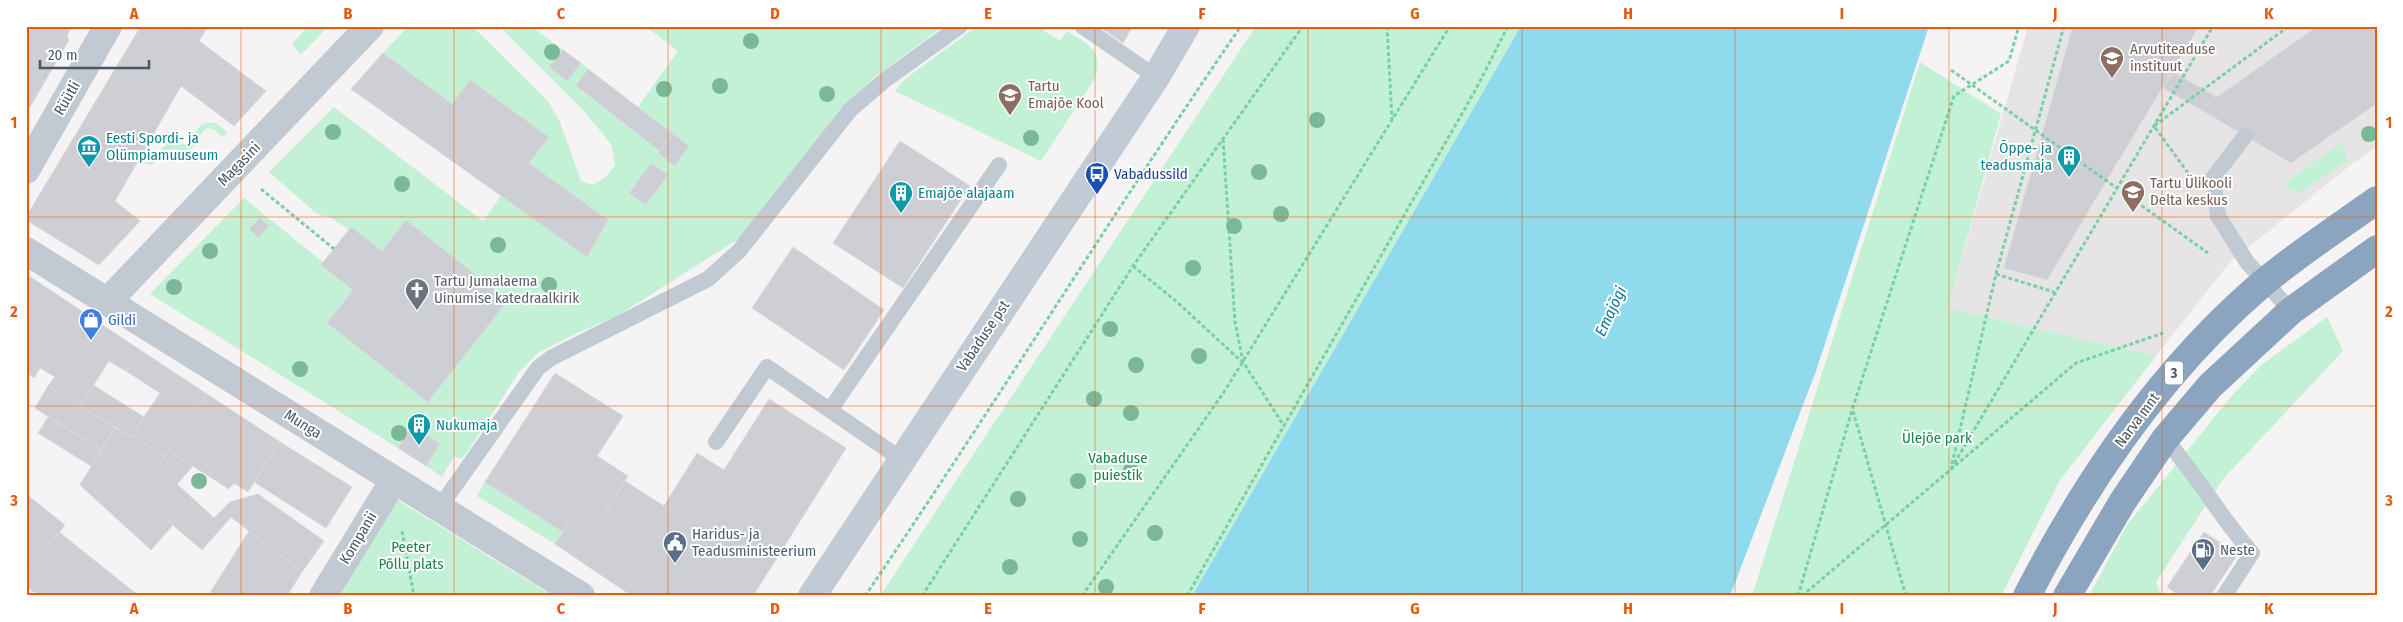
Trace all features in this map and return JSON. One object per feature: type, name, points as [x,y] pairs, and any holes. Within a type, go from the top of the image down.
[{"type":"highway","name":"Narva mnt","points":[[2027,596],[2091,484],[2146,405],[2216,326],[2264,282],[2377,200]]},
{"type":"highway","name":"3","points":[[2067,596],[2164,439],[2210,386],[2252,344],[2291,311],[2377,249]]},
{"type":"main road","name":"Vabaduse pst","points":[[812,596],[900,459],[1156,77],[1186,26]]},
{"type":"main road","name":"Vabaduse pst","points":[[1156,77],[1196,26]]},
{"type":"street","name":"Rüütli","points":[[26,170],[108,26]]},
{"type":"street","name":"Magasini","points":[[107,302],[370,26]]},
{"type":"street","name":"Munga","points":[[26,251],[581,596]]},
{"type":"street","name":"Kompanii","points":[[323,596],[394,480]]},
{"type":"lane","points":[[439,508],[538,368],[551,358],[708,279],[739,251],[850,110],[885,80],[960,26]]},
{"type":"lane","points":[[1082,26],[1156,77]]},
{"type":"lane","points":[[2245,136],[2214,178],[2218,216],[2247,262],[2291,311]]},
{"type":"lane","points":[[830,410],[999,165]]},
{"type":"lane","points":[[716,442],[767,367],[900,459]]},
{"type":"lane","points":[[2164,439],[2188,465],[2231,529],[2252,553],[2224,596]]},
{"type":"path","points":[[865,596],[930,500],[1177,119],[1241,26]]},
{"type":"path","points":[[922,596],[1133,266],[1303,26]]},
{"type":"path","points":[[1387,26],[1392,121]]},
{"type":"path","points":[[1082,596],[1243,362],[1450,26]]},
{"type":"path","points":[[1187,596],[1476,90],[1508,26]]},
{"type":"path","points":[[1798,596],[1852,410],[1954,96],[2009,61],[2019,26]]},
{"type":"path","points":[[1951,469],[1996,274],[2064,26]]},
{"type":"path","points":[[1951,469],[2213,26]]},
{"type":"path","points":[[2154,126],[2288,26]]},
{"type":"path","points":[[1951,70],[2036,129],[2116,190],[2211,256]]},
{"type":"path","points":[[1223,139],[1235,322],[1243,362]]},
{"type":"path","points":[[235,168],[334,248]]},
{"type":"path","points":[[1133,266],[1177,302],[1243,362],[1284,426]]},
{"type":"path","points":[[1996,274],[2054,292]]},
{"type":"path","points":[[1802,596],[2076,363],[2167,331]]},
{"type":"path","points":[[1852,410],[1906,596]]},
{"type":"shaded area","name":"Tartu Ülikooli Delta keskus","points":[[2028,26],[2377,26],[2377,147],[2353,163],[2230,262],[2156,356],[1948,308]]},
{"type":"green space","points":[[308,26],[329,26],[301,55],[293,43]]},
{"type":"green space","points":[[409,26],[472,26],[548,101],[560,122],[581,181],[593,185],[606,177],[615,165],[611,144],[584,111],[499,26],[531,26],[563,50],[550,67],[567,81],[581,63],[588,69],[576,87],[660,151],[689,146],[638,107],[678,51],[645,26],[944,26],[876,76],[841,108],[740,238],[617,316],[575,334],[538,353],[519,372],[468,451],[461,459],[454,456],[442,477],[426,466],[440,444],[413,426],[398,448],[150,294],[244,198],[324,263],[322,266],[353,290],[327,323],[428,402],[508,300],[406,220],[382,251],[331,218],[317,214],[269,172],[334,107],[483,221],[501,196],[587,257],[608,220],[529,163],[549,137],[470,80],[452,104],[383,53]],"holes":[[[651,163],[668,176],[646,205],[629,192]]]},
{"type":"green space","name":"Tartu Emajõe Kool","points":[[977,26],[1047,26],[1044,31],[1060,41],[1067,31],[1087,44],[1096,55],[1097,69],[1095,78],[1041,161],[895,91],[905,79]]},
{"type":"green space","name":"Vabaduse puiestik","points":[[1256,26],[1521,26],[1192,596],[880,596]]},
{"type":"green space","name":"Ülejõe park","points":[[1920,62],[2001,114],[1948,308],[2156,356],[2060,480],[2001,596],[1752,596]]},
{"type":"green space","points":[[216,123],[228,133],[223,137],[215,130],[208,128],[204,130],[193,147],[186,150],[169,150],[161,159],[151,165],[138,161],[141,155],[148,158],[155,156],[166,144],[189,143],[201,125]]},
{"type":"green space","points":[[2343,142],[2347,161],[2299,194],[2283,185]]},
{"type":"green space","points":[[2327,317],[2343,351],[2223,479],[2156,582],[2161,596],[2089,596],[2127,525],[2230,398],[2260,366]]},
{"type":"green space","points":[[485,482],[563,532],[555,544],[477,496]]},
{"type":"green space","name":"Peeter Põllu plats","points":[[396,499],[553,596],[340,596]]},
{"type":"water","name":"Emajõgi","points":[[1521,26],[1929,26],[1816,371],[1730,596],[1192,596]]},
{"type":"building","points":[[26,26],[72,26],[67,35],[69,40],[30,107],[26,108]]},
{"type":"building","points":[[141,26],[179,26],[266,91],[234,126],[181,86],[115,201],[140,221],[99,265],[26,220],[26,217]]},
{"type":"building","points":[[179,26],[208,26],[199,41]]},
{"type":"building","points":[[1098,26],[1133,26],[1123,43]]},
{"type":"building","name":"Õppe- ja teadusmaja","points":[[2073,26],[2199,26],[2047,280],[2004,268]]},
{"type":"building","points":[[2318,26],[2377,26],[2377,103],[2291,163],[2200,109]]},
{"type":"building","points":[[563,50],[581,63],[567,81],[549,67]]},
{"type":"building","points":[[383,53],[452,104],[470,80],[549,137],[529,163],[608,220],[587,257],[351,89]]},
{"type":"building","points":[[588,69],[673,134],[660,151],[576,86]]},
{"type":"building","points":[[2173,72],[2217,97],[2200,109],[2163,88]]},
{"type":"building","points":[[673,134],[689,146],[675,166],[658,153]]},
{"type":"building","name":"Emajõe alajaam","points":[[900,141],[970,186],[903,288],[833,243]]},
{"type":"building","points":[[651,163],[668,175],[646,205],[629,193]]},
{"type":"building","points":[[260,218],[269,226],[258,238],[249,229]]},
{"type":"building","name":"Tartu Jumalaema Uinumise katedraalkirik","points":[[406,220],[508,300],[428,402],[327,323],[353,290],[321,265],[351,227],[382,251]]},
{"type":"building","points":[[793,247],[884,310],[844,370],[752,308]]},
{"type":"building","points":[[26,274],[140,350],[126,371],[109,361],[80,406],[48,386],[55,377],[40,368],[34,378],[26,372]]},
{"type":"building","points":[[140,350],[207,394],[165,457],[132,435],[160,393],[126,371]]},
{"type":"building","points":[[555,373],[623,416],[597,456],[628,476],[603,516],[581,503],[563,532],[485,482]]},
{"type":"building","points":[[93,385],[144,417],[131,437],[80,406]]},
{"type":"building","points":[[48,386],[115,428],[101,450],[35,408]]},
{"type":"building","points":[[207,394],[280,442],[248,492],[234,483],[229,489],[169,451]]},
{"type":"building","points":[[769,399],[846,448],[753,596],[632,596],[555,544],[581,503],[603,516],[625,481],[664,506],[697,453],[724,470]]},
{"type":"building","points":[[48,417],[101,450],[91,466],[38,433]]},
{"type":"building","name":"Nukumaja","points":[[413,425],[440,444],[426,466],[398,448]]},
{"type":"building","points":[[115,428],[131,437],[132,435],[165,457],[139,496],[173,525],[151,550],[80,485]]},
{"type":"building","points":[[280,442],[352,487],[326,528],[254,482]]},
{"type":"building","points":[[169,451],[193,466],[177,484],[214,518],[230,502],[258,494],[324,541],[302,572],[231,517],[202,550],[139,496]]},
{"type":"building","points":[[26,494],[65,525],[26,573]]},
{"type":"building","points":[[249,531],[302,572],[287,596],[208,596]]},
{"type":"building","points":[[59,532],[139,596],[39,596],[26,586],[26,573]]},
{"type":"building","name":"Neste","points":[[2204,532],[2238,554],[2210,596],[2180,596],[2167,587]]},
{"type":"place","name":"Arvutiteaduse instituut","points":[[2112,79]]},
{"type":"place","name":"Tartu Emajõe Kool","points":[[1010,116]]},
{"type":"place","name":"Eesti Spordi- ja Olümpiamuuseum","points":[[89,168]]},
{"type":"place","name":"Õppe- ja teadusmaja","points":[[2069,178]]},
{"type":"place","name":"Vabadussild","points":[[1097,195]]},
{"type":"place","name":"Tartu Ülikooli Delta keskus","points":[[2133,213]]},
{"type":"place","name":"Emajõe alajaam","points":[[901,214]]},
{"type":"place","name":"Tartu Jumalaema Uinumise katedraalkirik","points":[[417,311]]},
{"type":"place","name":"Gildi","points":[[91,341]]},
{"type":"place","name":"Nukumaja","points":[[419,446]]},
{"type":"place","name":"Haridus- ja Teadusministeerium","points":[[675,564]]},
{"type":"place","name":"Neste","points":[[2203,571]]}]
